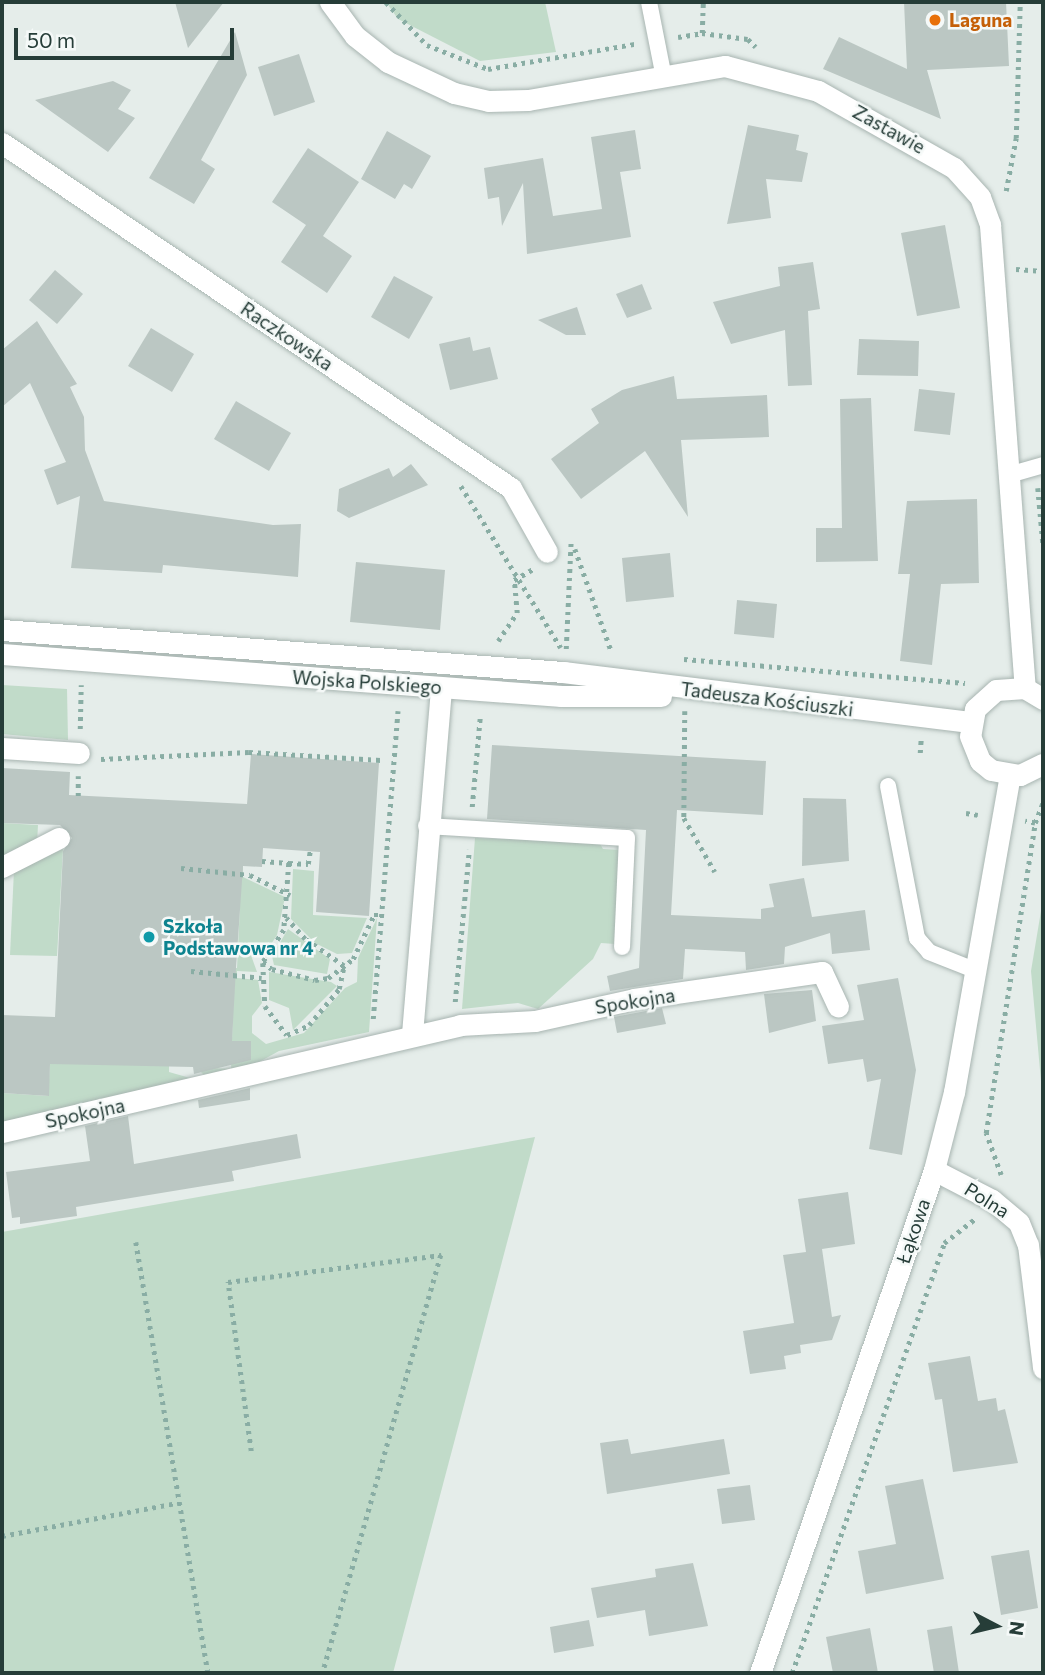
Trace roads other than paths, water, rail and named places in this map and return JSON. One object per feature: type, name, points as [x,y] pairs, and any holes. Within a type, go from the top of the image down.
[{"type":"street","name":"Zastawie","points":[[330,2],[355,36],[388,62],[454,93],[488,101],[528,100],[663,73],[725,66],[818,91],[927,148],[980,197],[990,225],[1034,694]]},
{"type":"street","name":"Raczkowska","points":[[2,143],[511,488],[549,557]]},
{"type":"street","name":"Wojska Polskiego","points":[[2,629],[564,663]]},
{"type":"street","name":"Wojska Polskiego","points":[[2,654],[575,697],[733,696]]},
{"type":"street","name":"Tadeusza Kościuszki","points":[[564,663],[733,696],[970,722]]},
{"type":"street","points":[[412,1034],[426,826],[441,687]]},
{"type":"street","points":[[1034,694],[996,690],[984,698],[970,722],[980,761],[1010,775],[1043,764]]},
{"type":"street","points":[[2,748],[86,756]]},
{"type":"street","name":"Łąkowa","points":[[760,1673],[934,1170],[977,971],[1010,775]]},
{"type":"street","points":[[2,867],[59,838]]},
{"type":"street","name":"Spokojna","points":[[2,1132],[412,1034],[535,1021],[634,999],[822,972],[838,1006]]},
{"type":"street","name":"Polna","points":[[934,1170],[992,1200],[1019,1223],[1028,1245],[1043,1368]]},
{"type":"lane","points":[[649,2],[660,40],[663,73]]},
{"type":"lane","points":[[1012,474],[1043,465]]},
{"type":"lane","points":[[888,786],[917,937],[929,952],[977,971]]},
{"type":"lane","points":[[426,826],[627,838],[622,947]]},
{"type":"place","name":"Laguna","points":[[935,20]]},
{"type":"place","name":"Szkoła Podstawowa nr 4","points":[[149,937]]}]
